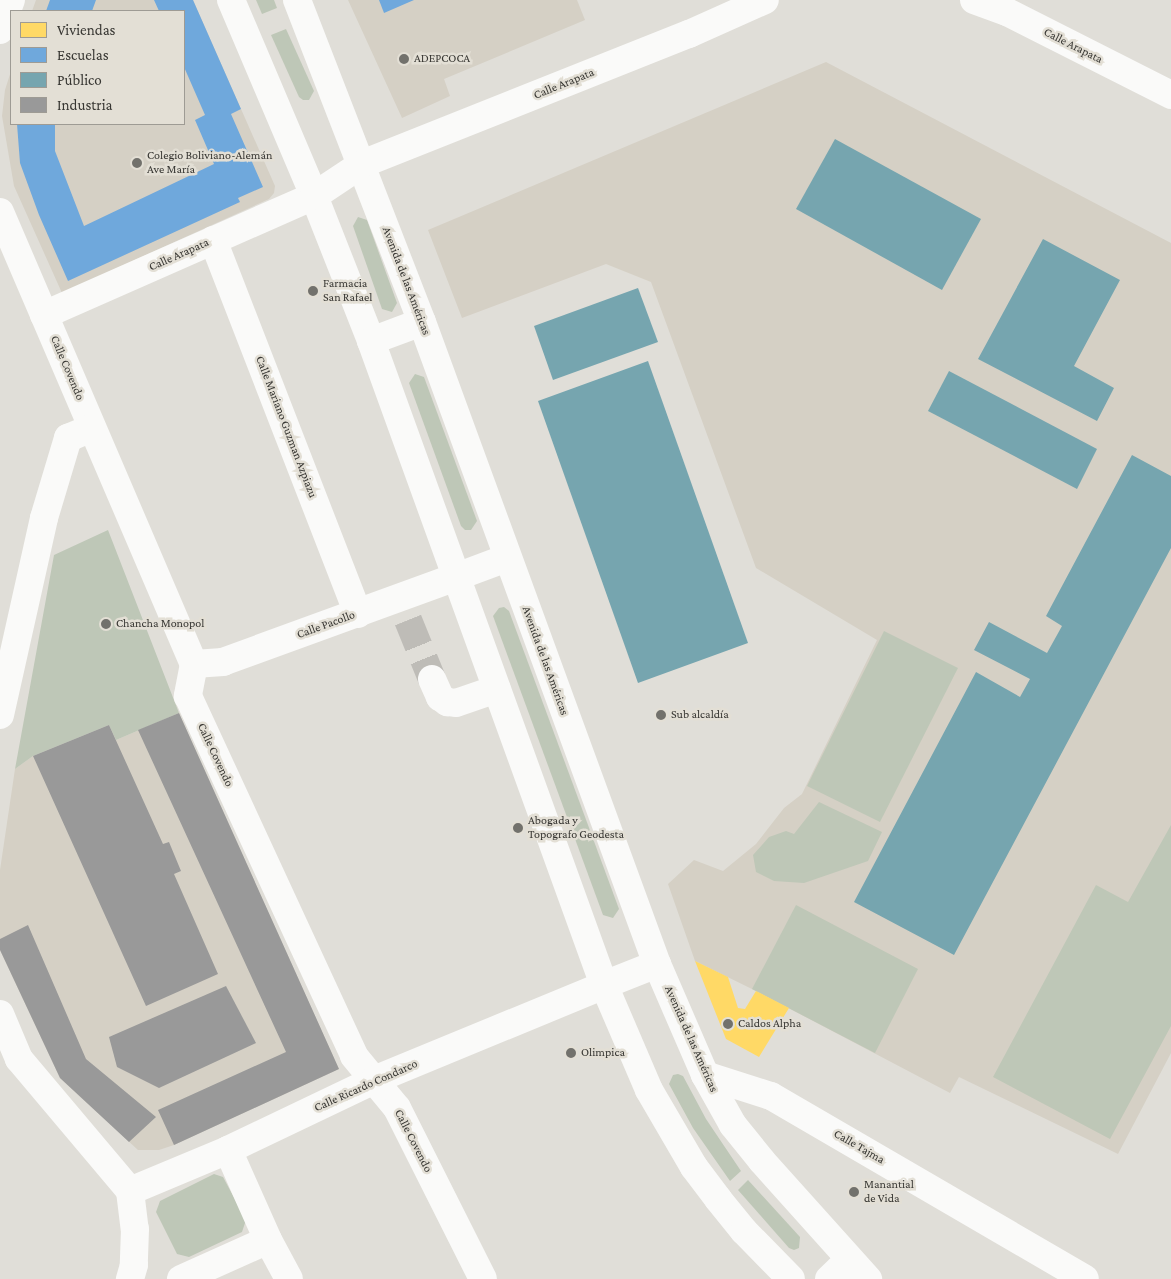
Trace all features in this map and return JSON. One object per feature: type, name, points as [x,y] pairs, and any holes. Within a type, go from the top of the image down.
[{"type":"main road","points":[[0,30],[10,0]]},
{"type":"main road","points":[[232,0],[314,196],[371,341],[604,985],[649,1090],[694,1167],[744,1231],[791,1279]]},
{"type":"main road","name":"Avenida de las Américas","points":[[297,0],[422,322],[657,964],[705,1075],[739,1132],[789,1193],[868,1279]]},
{"type":"main road","name":"Calle Arapata","points":[[44,315],[314,196],[362,164],[690,34],[765,0]]},
{"type":"main road","name":"Calle Arapata","points":[[974,0],[1007,6],[1171,95]]},
{"type":"main road","name":"Calle Covendo","points":[[0,212],[194,664],[188,696],[354,1056],[396,1108],[483,1279]]},
{"type":"main road","name":"Calle Mariano Guzman Azpiazu","points":[[213,240],[358,614]]},
{"type":"main road","points":[[371,341],[422,322]]},
{"type":"main road","points":[[0,715],[44,518],[68,438],[92,428]]},
{"type":"main road","name":"Calle Pacollo","points":[[194,664],[223,662],[358,614],[405,609],[456,577],[507,558]]},
{"type":"main road","points":[[432,678],[440,697],[447,702],[456,703],[496,689]]},
{"type":"main road","name":"Calle Ricardo Condarco","points":[[130,1191],[228,1150],[374,1080],[657,964]]},
{"type":"main road","points":[[0,1014],[19,1059],[130,1191],[135,1229],[134,1264],[130,1279]]},
{"type":"main road","name":"Calle Tajma","points":[[705,1075],[771,1096],[1084,1279]]},
{"type":"main road","points":[[228,1150],[268,1240],[289,1279]]},
{"type":"main road","points":[[181,1279],[268,1240]]},
{"type":"main road","points":[[830,1279],[849,1260]]},
{"type":"shaded area","name":"Colegio Boliviano-Alemán Ave María","points":[[36,0],[193,0],[275,186],[274,193],[269,199],[62,293],[14,186],[2,116],[5,90],[10,74],[10,125],[185,125],[185,10],[32,10]]},
{"type":"shaded area","points":[[348,0],[577,0],[585,20],[444,79],[450,96],[402,118]]},
{"type":"shaded area","points":[[826,62],[1171,243],[1171,1053],[1118,1154],[959,1077],[950,1093],[695,961],[668,884],[694,860],[723,871],[756,844],[784,808],[802,794],[877,640],[756,568],[651,282],[606,264],[462,318],[428,230]]},
{"type":"shaded area","points":[[179,713],[339,1069],[174,1145],[159,1150],[138,1150],[60,1078],[0,950],[0,870],[15,769],[33,756],[109,725],[116,740]]},
{"type":"green space","points":[[256,0],[274,0],[277,8],[262,14]]},
{"type":"green space","points":[[286,29],[314,91],[309,100],[303,100],[299,97],[271,35]]},
{"type":"green space","points":[[358,217],[367,220],[397,303],[392,312],[382,309],[353,226]]},
{"type":"green space","points":[[415,374],[424,377],[477,521],[471,530],[465,530],[461,526],[409,383]]},
{"type":"green space","points":[[108,530],[179,713],[116,740],[109,725],[33,756],[15,769],[54,555]]},
{"type":"green space","points":[[504,607],[509,611],[619,909],[613,918],[603,915],[493,616],[499,608]]},
{"type":"green space","points":[[884,631],[958,668],[880,822],[807,786]]},
{"type":"green space","points":[[819,802],[882,832],[868,861],[804,883],[774,881],[756,872],[753,855],[769,837],[786,831],[794,834]]},
{"type":"green space","points":[[1171,825],[1171,1026],[1110,1139],[993,1077],[1096,885],[1128,902]]},
{"type":"green space","points":[[796,905],[918,969],[875,1053],[752,989]]},
{"type":"green space","points":[[673,1075],[683,1076],[706,1119],[741,1171],[730,1181],[693,1128],[669,1084]]},
{"type":"green space","points":[[214,1174],[223,1177],[246,1220],[242,1232],[189,1257],[177,1254],[156,1212],[160,1201]]},
{"type":"green space","points":[[748,1180],[800,1237],[799,1248],[794,1250],[789,1248],[738,1190]]},
{"type":"building: Viviendas","points":[[695,961],[728,977],[738,1008],[745,1009],[756,991],[789,1008],[759,1057],[726,1039]]},
{"type":"building: Escuelas","points":[[50,0],[96,0],[92,10],[46,10]]},
{"type":"building: Escuelas","points":[[154,0],[193,0],[241,109],[231,114],[263,187],[238,198],[240,202],[68,281],[39,215],[20,163],[17,125],[55,125],[55,151],[84,226],[214,164],[195,120],[205,115],[185,69],[185,10],[159,10]]},
{"type":"building: Escuelas","points":[[379,0],[414,0],[384,13]]},
{"type":"building: Público","points":[[835,139],[981,219],[942,290],[796,209]]},
{"type":"building: Público","points":[[1043,239],[1120,280],[1074,366],[1114,388],[1097,421],[978,359]]},
{"type":"building: Público","points":[[638,288],[658,342],[553,380],[534,326]]},
{"type":"building: Público","points":[[648,361],[748,643],[638,683],[538,401]]},
{"type":"building: Público","points":[[949,371],[1097,449],[1077,489],[928,411]]},
{"type":"building: Público","points":[[1132,455],[1171,476],[1171,548],[954,955],[854,902],[976,672],[1020,697],[1030,679],[974,650],[989,622],[1047,653],[1062,626],[1046,616]]},
{"type":"building: Industria","points":[[179,713],[339,1069],[174,1145],[158,1110],[286,1052],[138,730]]},
{"type":"building: Industria","points":[[109,725],[163,844],[169,842],[181,871],[174,874],[218,974],[146,1006],[33,756]]},
{"type":"building: Industria","points":[[28,925],[86,1059],[156,1117],[129,1142],[60,1078],[0,950],[0,939]]},
{"type":"building: Industria","points":[[226,986],[256,1043],[159,1088],[117,1067],[109,1037]]},
{"type":"tunnel","points":[[408,620],[432,679]]},
{"type":"place","name":"ADEPCOCA","points":[[404,59]]},
{"type":"place","name":"Colegio Boliviano-Alemán Ave María","points":[[137,163]]},
{"type":"place","name":"Farmacia San Rafael","points":[[313,291]]},
{"type":"place","name":"Chancha Monopol","points":[[106,624]]},
{"type":"place","name":"Sub alcaldía","points":[[661,715]]},
{"type":"place","name":"Abogada y Topografo Geodesta","points":[[518,828]]},
{"type":"place","name":"Caldos Alpha","points":[[728,1024]]},
{"type":"place","name":"Olimpica","points":[[571,1053]]},
{"type":"place","name":"Manantial de Vida","points":[[854,1192]]}]
